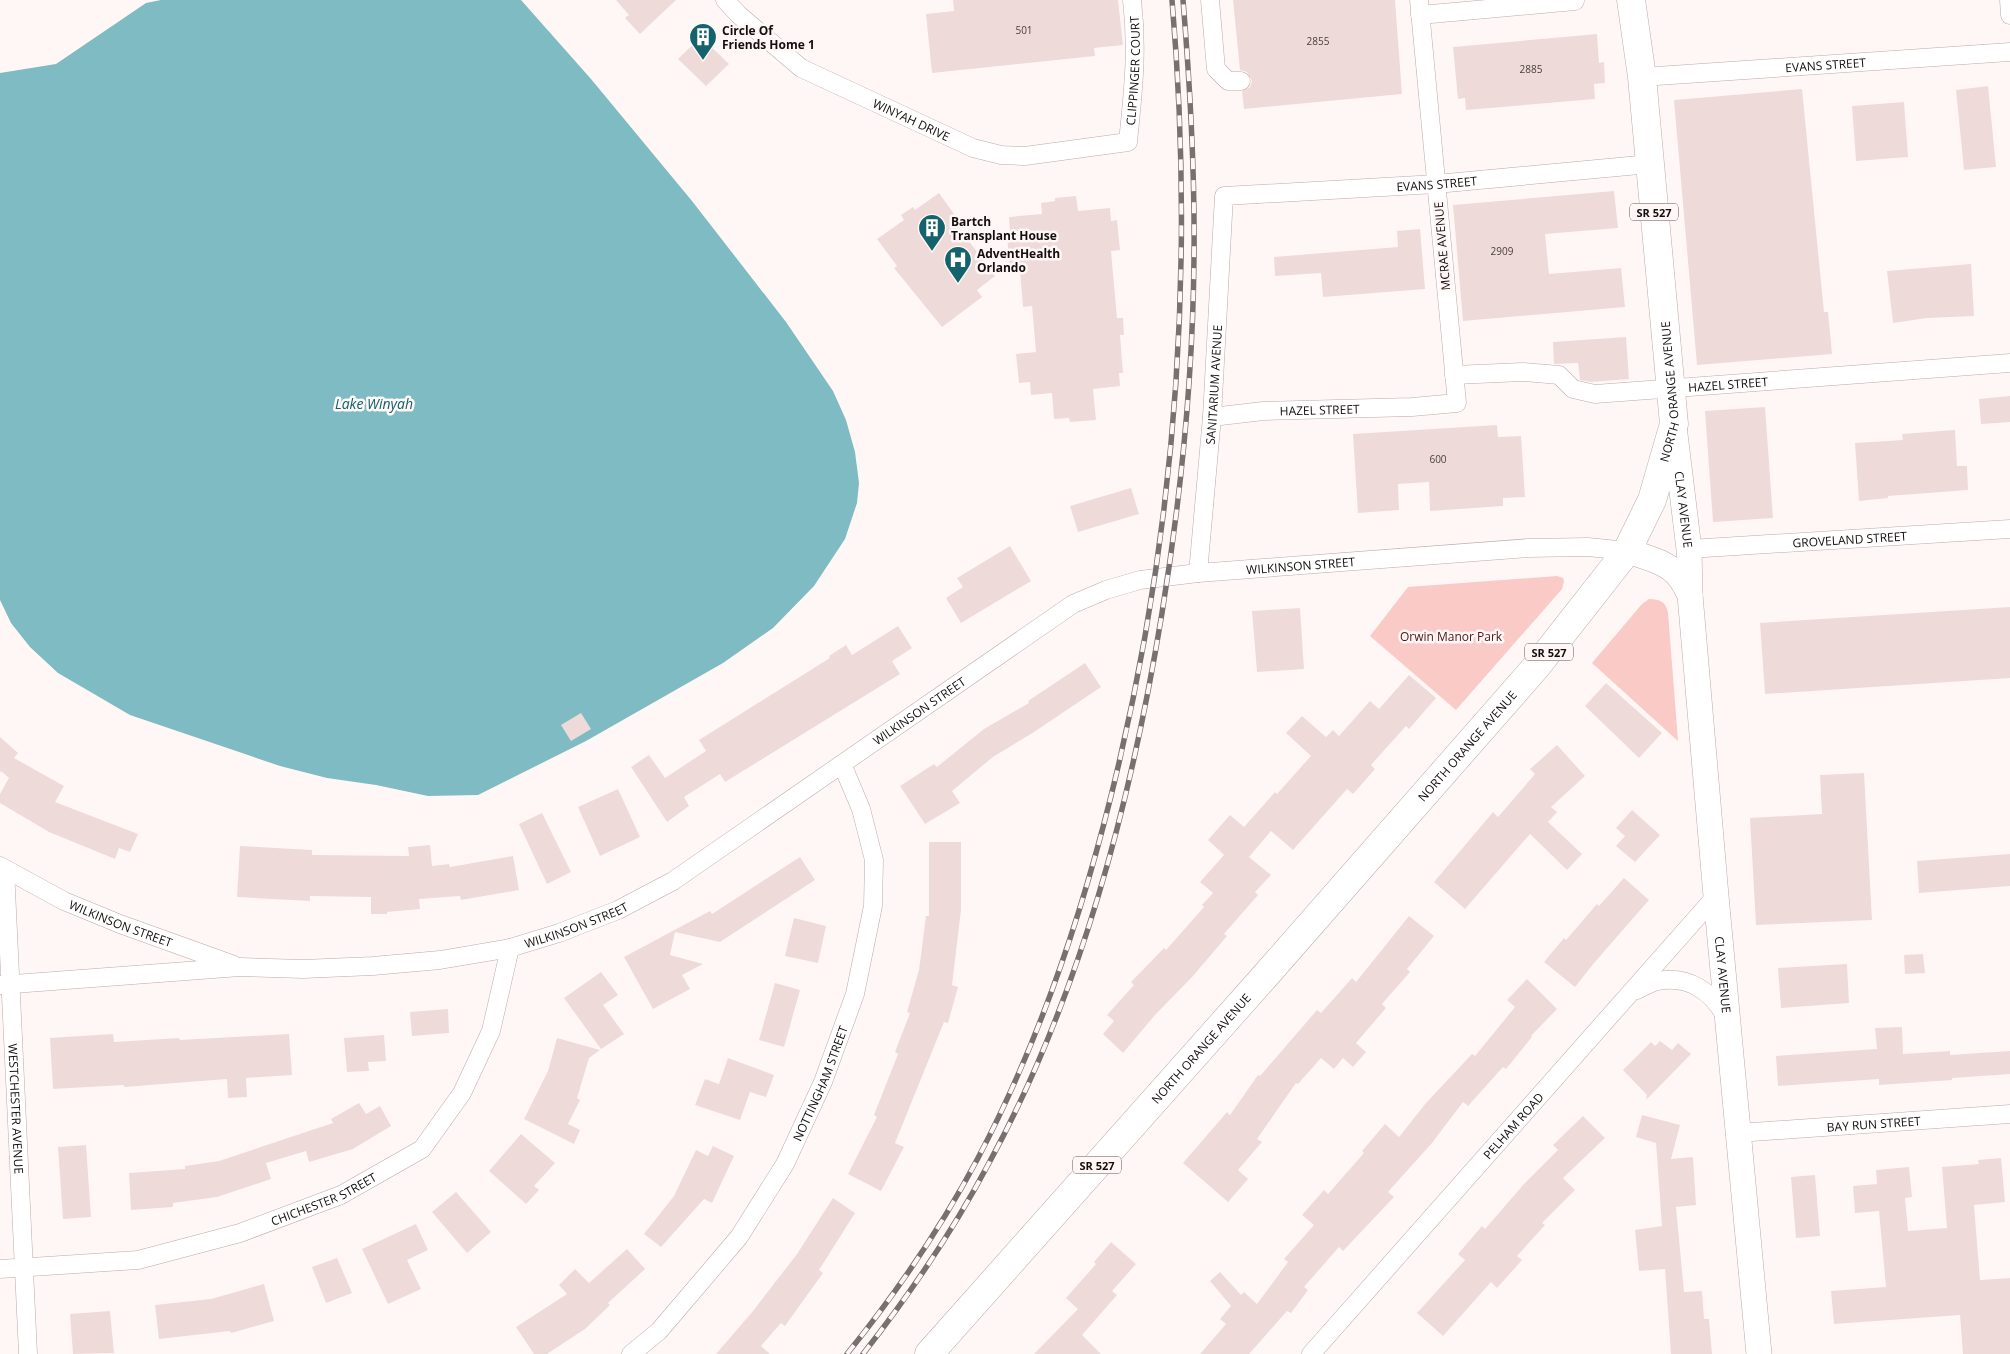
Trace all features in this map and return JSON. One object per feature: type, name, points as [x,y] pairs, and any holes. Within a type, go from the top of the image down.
[{"type":"main road","name":"NORTH ORANGE AVENUE","points":[[929,1354],[1266,975],[1536,667],[1627,551],[1652,500],[1674,424],[1642,77],[1631,0]]},
{"type":"street","name":"WINYAH DRIVE","points":[[725,0],[739,15],[801,68],[973,148],[1001,155],[1025,156],[1128,142]]},
{"type":"street","name":"CLIPPINGER COURT","points":[[1128,142],[1136,63],[1136,32],[1132,0]]},
{"type":"street","points":[[1210,0],[1216,69],[1228,81],[1241,82]]},
{"type":"street","points":[[1420,7],[1575,0]]},
{"type":"street","points":[[2008,0],[2010,15]]},
{"type":"street","name":"MCRAE AVENUE","points":[[1420,7],[1457,403]]},
{"type":"street","name":"EVANS STREET","points":[[1642,77],[2010,52]]},
{"type":"street","name":"EVANS STREET","points":[[1224,196],[1436,184],[1650,164]]},
{"type":"street","name":"SANITARIUM AVENUE","points":[[1198,574],[1212,417],[1224,196]]},
{"type":"street","name":"HAZEL STREET","points":[[1454,375],[1523,372],[1558,375],[1573,390],[1595,394],[2010,363]]},
{"type":"street","name":"HAZEL STREET","points":[[1212,417],[1263,410],[1412,407],[1457,403]]},
{"type":"street","name":"CLAY AVENUE","points":[[1674,424],[1689,549],[1690,595],[1716,896],[1760,1354]]},
{"type":"street","name":"GROVELAND STREET","points":[[1689,549],[2010,529]]},
{"type":"street","name":"WILKINSON STREET","points":[[5,985],[240,967],[303,969],[373,966],[440,960],[510,948],[559,933],[618,910],[673,881],[1073,604],[1106,590],[1140,580],[1528,548],[1588,546],[1627,551]]},
{"type":"street","name":"CLAY AVENUE","points":[[1627,551],[1654,560],[1672,570],[1680,577],[1690,595]]},
{"type":"street","name":"NOTTINGHAM STREET","points":[[631,1354],[659,1331],[739,1237],[785,1164],[822,1082],[852,1003],[873,906],[874,860],[861,809],[842,764]]},
{"type":"street","name":"WILKINSON STREET","points":[[2,868],[64,901],[120,924],[240,967]]},
{"type":"street","name":"WESTCHESTER AVENUE","points":[[2,868],[5,985],[28,1354]]},
{"type":"street","name":"PELHAM ROAD","points":[[1311,1354],[1716,896]]},
{"type":"street","name":"CHICHESTER STREET","points":[[0,1269],[138,1260],[240,1234],[341,1195],[422,1149],[462,1093],[491,1031],[510,948]]},
{"type":"street","points":[[1632,992],[1658,981],[1681,980],[1707,992],[1717,1002],[1728,1020]]},
{"type":"street","name":"BAY RUN STREET","points":[[1738,1132],[2010,1114]]},
{"type":"green space","name":"Orwin Manor Park","points":[[1557,576],[1563,578],[1562,589],[1456,710],[1370,636],[1408,587]]},
{"type":"green space","points":[[1649,599],[1662,602],[1666,606],[1668,613],[1678,741],[1592,663],[1642,604]]},
{"type":"water","name":"Lake Winyah","points":[[161,0],[521,0],[591,79],[692,201],[786,322],[833,391],[846,420],[855,452],[859,483],[857,503],[845,539],[814,586],[773,628],[723,663],[586,741],[478,795],[428,796],[376,785],[327,778],[280,766],[130,715],[58,673],[30,647],[11,623],[0,600],[0,73],[56,64],[146,3]]},
{"type":"building","points":[[616,0],[676,0],[640,34],[625,18],[629,15]]},
{"type":"building","points":[[953,0],[1118,0],[1123,45],[1094,48],[1095,56],[932,73],[926,14],[954,11]]},
{"type":"building","points":[[1233,0],[1395,0],[1402,94],[1244,109],[1242,91],[1250,87],[1252,81],[1247,72],[1240,70]]},
{"type":"building","points":[[1597,34],[1599,63],[1604,62],[1605,83],[1594,84],[1595,99],[1466,110],[1465,98],[1458,99],[1453,47]]},
{"type":"building","name":"Circle Of Friends Home 1","points":[[701,37],[729,64],[706,86],[678,59]]},
{"type":"building","points":[[1988,86],[1996,167],[1964,170],[1956,90]]},
{"type":"building","points":[[1802,89],[1824,312],[1828,312],[1832,354],[1697,365],[1674,100]]},
{"type":"building","points":[[1904,102],[1908,157],[1856,161],[1852,106]]},
{"type":"building","points":[[1614,191],[1618,228],[1545,234],[1549,274],[1621,268],[1625,307],[1463,321],[1453,205]]},
{"type":"building","name":"Bartch Transplant House","points":[[939,193],[954,214],[951,217],[995,276],[977,290],[982,297],[942,327],[894,268],[897,266],[877,239],[904,220],[901,215],[913,207],[915,210]]},
{"type":"building","points":[[1076,196],[1078,211],[1110,208],[1111,221],[1117,220],[1120,250],[1111,251],[1117,318],[1123,318],[1124,335],[1120,335],[1123,373],[1119,373],[1120,386],[1093,389],[1096,420],[1070,422],[1069,418],[1054,419],[1052,393],[1031,395],[1030,382],[1019,383],[1016,354],[1036,352],[1032,306],[1023,307],[1019,258],[1009,265],[1007,232],[1010,231],[1009,217],[1042,214],[1041,203],[1055,201],[1055,198]]},
{"type":"building","points":[[1420,229],[1425,289],[1323,297],[1321,273],[1275,276],[1274,257],[1398,247],[1397,231]]},
{"type":"building","points":[[1971,264],[1974,316],[1927,318],[1893,323],[1887,271]]},
{"type":"building","points":[[1626,337],[1629,379],[1591,382],[1580,380],[1578,363],[1554,364],[1553,342]]},
{"type":"building","points":[[2010,396],[2010,422],[1981,424],[1979,399]]},
{"type":"building","points":[[1765,407],[1773,518],[1713,522],[1705,411]]},
{"type":"building","points":[[1497,425],[1498,437],[1521,436],[1525,497],[1503,498],[1503,506],[1430,511],[1429,482],[1398,484],[1399,510],[1358,513],[1353,434]]},
{"type":"building","points":[[1955,430],[1957,466],[1967,466],[1968,490],[1888,496],[1888,498],[1859,501],[1855,443],[1903,440],[1902,434]]},
{"type":"building","points":[[1131,488],[1139,514],[1078,532],[1070,506]]},
{"type":"building","points":[[1010,546],[1031,581],[961,623],[946,598],[963,587],[957,578]]},
{"type":"building","points":[[2010,607],[2010,678],[1765,694],[1760,623]]},
{"type":"building","points":[[1300,608],[1304,669],[1257,672],[1252,611]]},
{"type":"building","points":[[898,626],[912,648],[892,661],[900,674],[725,782],[720,774],[684,797],[689,806],[667,822],[631,767],[649,755],[665,778],[706,751],[699,740],[830,658],[829,656],[846,645],[852,655]]},
{"type":"building","points":[[1085,663],[1101,687],[993,757],[952,791],[960,803],[925,824],[900,786],[934,764],[937,767],[984,729],[1029,703],[1028,701]]},
{"type":"building","points":[[1409,675],[1436,698],[1409,729],[1406,726],[1371,765],[1375,769],[1353,794],[1347,789],[1293,850],[1271,831],[1249,857],[1271,875],[1255,892],[1258,895],[1224,934],[1227,936],[1193,976],[1155,1015],[1123,1053],[1103,1034],[1114,1021],[1107,1015],[1134,985],[1131,982],[1164,948],[1166,950],[1204,907],[1202,905],[1213,893],[1200,882],[1224,855],[1208,840],[1230,815],[1244,827],[1311,756],[1286,733],[1302,716],[1326,737],[1333,730],[1339,736],[1370,701],[1379,709]]},
{"type":"building","points":[[1606,683],[1662,733],[1639,758],[1585,706]]},
{"type":"building","points":[[581,713],[591,729],[571,741],[561,725]]},
{"type":"building","points":[[0,737],[18,753],[14,758],[64,786],[55,802],[138,834],[130,852],[119,848],[115,859],[49,832],[0,803],[0,794],[9,778],[1,771],[0,773]]},
{"type":"building","points":[[1557,745],[1585,776],[1551,807],[1557,812],[1548,822],[1582,854],[1567,870],[1530,834],[1465,909],[1434,882],[1493,812],[1498,817],[1535,774],[1530,769]]},
{"type":"building","points":[[1864,773],[1872,920],[1756,925],[1750,818],[1822,814],[1820,775]]},
{"type":"building","points":[[618,789],[640,837],[600,856],[578,807]]},
{"type":"building","points":[[1632,810],[1660,835],[1635,862],[1616,846],[1625,836],[1616,828]]},
{"type":"building","points":[[542,813],[571,872],[547,884],[519,824]]},
{"type":"building","points":[[929,842],[961,842],[961,910],[952,985],[958,987],[948,1023],[944,1022],[895,1143],[904,1147],[881,1191],[848,1174],[877,1117],[874,1115],[898,1054],[895,1052],[910,1013],[907,1012],[919,970],[926,916],[929,916]]},
{"type":"building","points":[[430,845],[432,866],[449,864],[450,867],[513,856],[519,890],[461,900],[460,896],[419,899],[420,909],[387,912],[387,914],[371,914],[371,897],[310,896],[310,901],[237,897],[240,846],[312,850],[312,855],[409,856],[408,847]]},
{"type":"building","points":[[2010,854],[2010,886],[1919,893],[1917,861]]},
{"type":"building","points":[[800,857],[815,880],[720,942],[675,932],[670,955],[703,964],[682,975],[690,989],[653,1009],[624,957],[710,911],[712,914]]},
{"type":"building","points":[[1624,878],[1649,900],[1575,987],[1544,962],[1564,938],[1566,940],[1597,904],[1599,906]]},
{"type":"building","points":[[1409,916],[1434,936],[1407,969],[1410,972],[1382,1004],[1386,1008],[1356,1043],[1366,1052],[1353,1067],[1343,1058],[1334,1069],[1321,1058],[1298,1084],[1296,1083],[1257,1139],[1262,1142],[1238,1170],[1248,1179],[1228,1202],[1183,1163],[1227,1112],[1230,1115],[1258,1075],[1260,1076],[1317,1010],[1321,1013],[1352,978],[1356,982]]},
{"type":"building","points":[[794,918],[826,926],[818,963],[785,956]]},
{"type":"building","points":[[1923,954],[1925,973],[1905,974],[1904,955]]},
{"type":"building","points":[[1847,964],[1849,1003],[1781,1008],[1778,968]]},
{"type":"building","points":[[601,972],[618,995],[603,1005],[624,1034],[601,1049],[564,998]]},
{"type":"building","points":[[1527,979],[1557,1009],[1531,1036],[1506,1069],[1503,1067],[1468,1106],[1463,1102],[1432,1143],[1388,1192],[1394,1197],[1343,1251],[1339,1247],[1304,1287],[1308,1290],[1291,1313],[1287,1311],[1249,1354],[1200,1354],[1226,1324],[1220,1319],[1231,1306],[1210,1281],[1220,1272],[1241,1295],[1244,1292],[1257,1304],[1288,1262],[1284,1259],[1314,1225],[1302,1215],[1324,1190],[1328,1194],[1364,1153],[1362,1151],[1385,1124],[1399,1137],[1426,1103],[1472,1054],[1475,1056],[1515,1007],[1507,1000]]},
{"type":"building","points":[[775,983],[800,990],[784,1047],[759,1040]]},
{"type":"building","points":[[448,1009],[449,1033],[412,1036],[410,1012]]},
{"type":"building","points":[[1902,1027],[1903,1054],[1950,1051],[1950,1055],[2010,1051],[2010,1074],[1879,1085],[1879,1079],[1778,1086],[1776,1056],[1877,1049],[1875,1028]]},
{"type":"building","points":[[113,1034],[114,1042],[289,1034],[292,1075],[246,1078],[247,1097],[228,1098],[227,1079],[124,1087],[124,1085],[53,1089],[50,1038]]},
{"type":"building","points":[[384,1035],[386,1061],[368,1062],[369,1071],[347,1072],[344,1038]]},
{"type":"building","points":[[557,1038],[600,1050],[589,1058],[577,1098],[580,1100],[568,1124],[580,1130],[574,1144],[524,1119],[548,1071]]},
{"type":"building","points":[[1660,1041],[1672,1050],[1678,1043],[1691,1054],[1646,1100],[1647,1095],[1623,1070],[1651,1042],[1655,1046]]},
{"type":"building","points":[[728,1058],[774,1075],[766,1097],[750,1092],[740,1120],[695,1105],[705,1079],[719,1084]]},
{"type":"building","points":[[359,1103],[366,1114],[380,1106],[391,1126],[353,1149],[309,1162],[306,1151],[266,1163],[271,1179],[217,1197],[173,1203],[173,1207],[131,1210],[129,1173],[185,1169],[185,1166],[219,1161],[333,1123],[331,1119]]},
{"type":"building","points":[[1642,1115],[1680,1125],[1671,1159],[1693,1157],[1696,1205],[1676,1207],[1684,1292],[1702,1291],[1704,1319],[1709,1319],[1712,1354],[1671,1354],[1665,1269],[1639,1271],[1635,1230],[1662,1226],[1656,1143],[1636,1137]]},
{"type":"building","points":[[1583,1116],[1605,1138],[1563,1178],[1575,1190],[1542,1223],[1545,1225],[1517,1256],[1522,1260],[1497,1288],[1491,1282],[1443,1336],[1417,1313],[1465,1260],[1458,1254],[1482,1226],[1485,1229],[1524,1184],[1558,1150],[1553,1145]]},
{"type":"building","points":[[521,1134],[555,1163],[534,1186],[539,1190],[526,1204],[489,1171]]},
{"type":"building","points":[[86,1145],[91,1217],[63,1219],[58,1147]]},
{"type":"building","points":[[713,1146],[734,1156],[712,1203],[704,1199],[661,1247],[644,1234],[674,1196],[696,1150],[708,1156]]},
{"type":"building","points":[[2001,1158],[2005,1202],[1974,1205],[1980,1280],[2010,1278],[2010,1354],[1963,1354],[1960,1315],[1834,1324],[1831,1291],[1886,1287],[1879,1211],[1855,1213],[1853,1186],[1877,1184],[1876,1170],[1909,1167],[1912,1197],[1905,1198],[1908,1231],[1947,1228],[1942,1167],[1979,1164],[1978,1160]]},
{"type":"building","points":[[1815,1175],[1820,1236],[1796,1238],[1791,1177]]},
{"type":"building","points":[[456,1192],[491,1232],[467,1253],[432,1212]]},
{"type":"building","points":[[833,1198],[855,1213],[819,1270],[823,1273],[785,1326],[781,1323],[761,1346],[770,1354],[716,1354],[753,1311],[797,1254]]},
{"type":"building","points":[[416,1224],[428,1250],[407,1260],[421,1289],[388,1304],[362,1249]]},
{"type":"building","points":[[1111,1242],[1136,1264],[1112,1291],[1117,1295],[1082,1335],[1101,1354],[1034,1354],[1078,1309],[1066,1298],[1096,1264],[1094,1262]]},
{"type":"building","points":[[627,1249],[645,1269],[608,1303],[610,1305],[585,1329],[547,1354],[534,1354],[516,1327],[567,1294],[559,1285],[575,1269],[589,1283]]},
{"type":"building","points":[[337,1258],[352,1293],[326,1303],[312,1267]]},
{"type":"building","points":[[264,1284],[274,1321],[231,1333],[230,1331],[159,1339],[155,1305],[211,1299]]},
{"type":"building","points":[[110,1311],[114,1353],[73,1354],[70,1314]]},
{"type":"railway","points":[[847,1354],[901,1283],[933,1234],[964,1184],[1000,1115],[1020,1071],[1055,981],[1086,889],[1111,796],[1133,698],[1151,599],[1165,500],[1174,400],[1180,300],[1181,200],[1179,100],[1172,0]]},
{"type":"railway","points":[[863,1354],[914,1285],[946,1237],[989,1163],[1022,1099],[1076,965],[1118,826],[1135,755],[1169,569],[1185,436],[1191,346],[1194,193],[1190,96],[1183,0]]},
{"type":"place","name":"Circle Of Friends Home 1","points":[[703,61]]},
{"type":"place","name":"Bartch Transplant House","points":[[932,252]]},
{"type":"place","name":"AdventHealth Orlando","points":[[958,284]]}]
